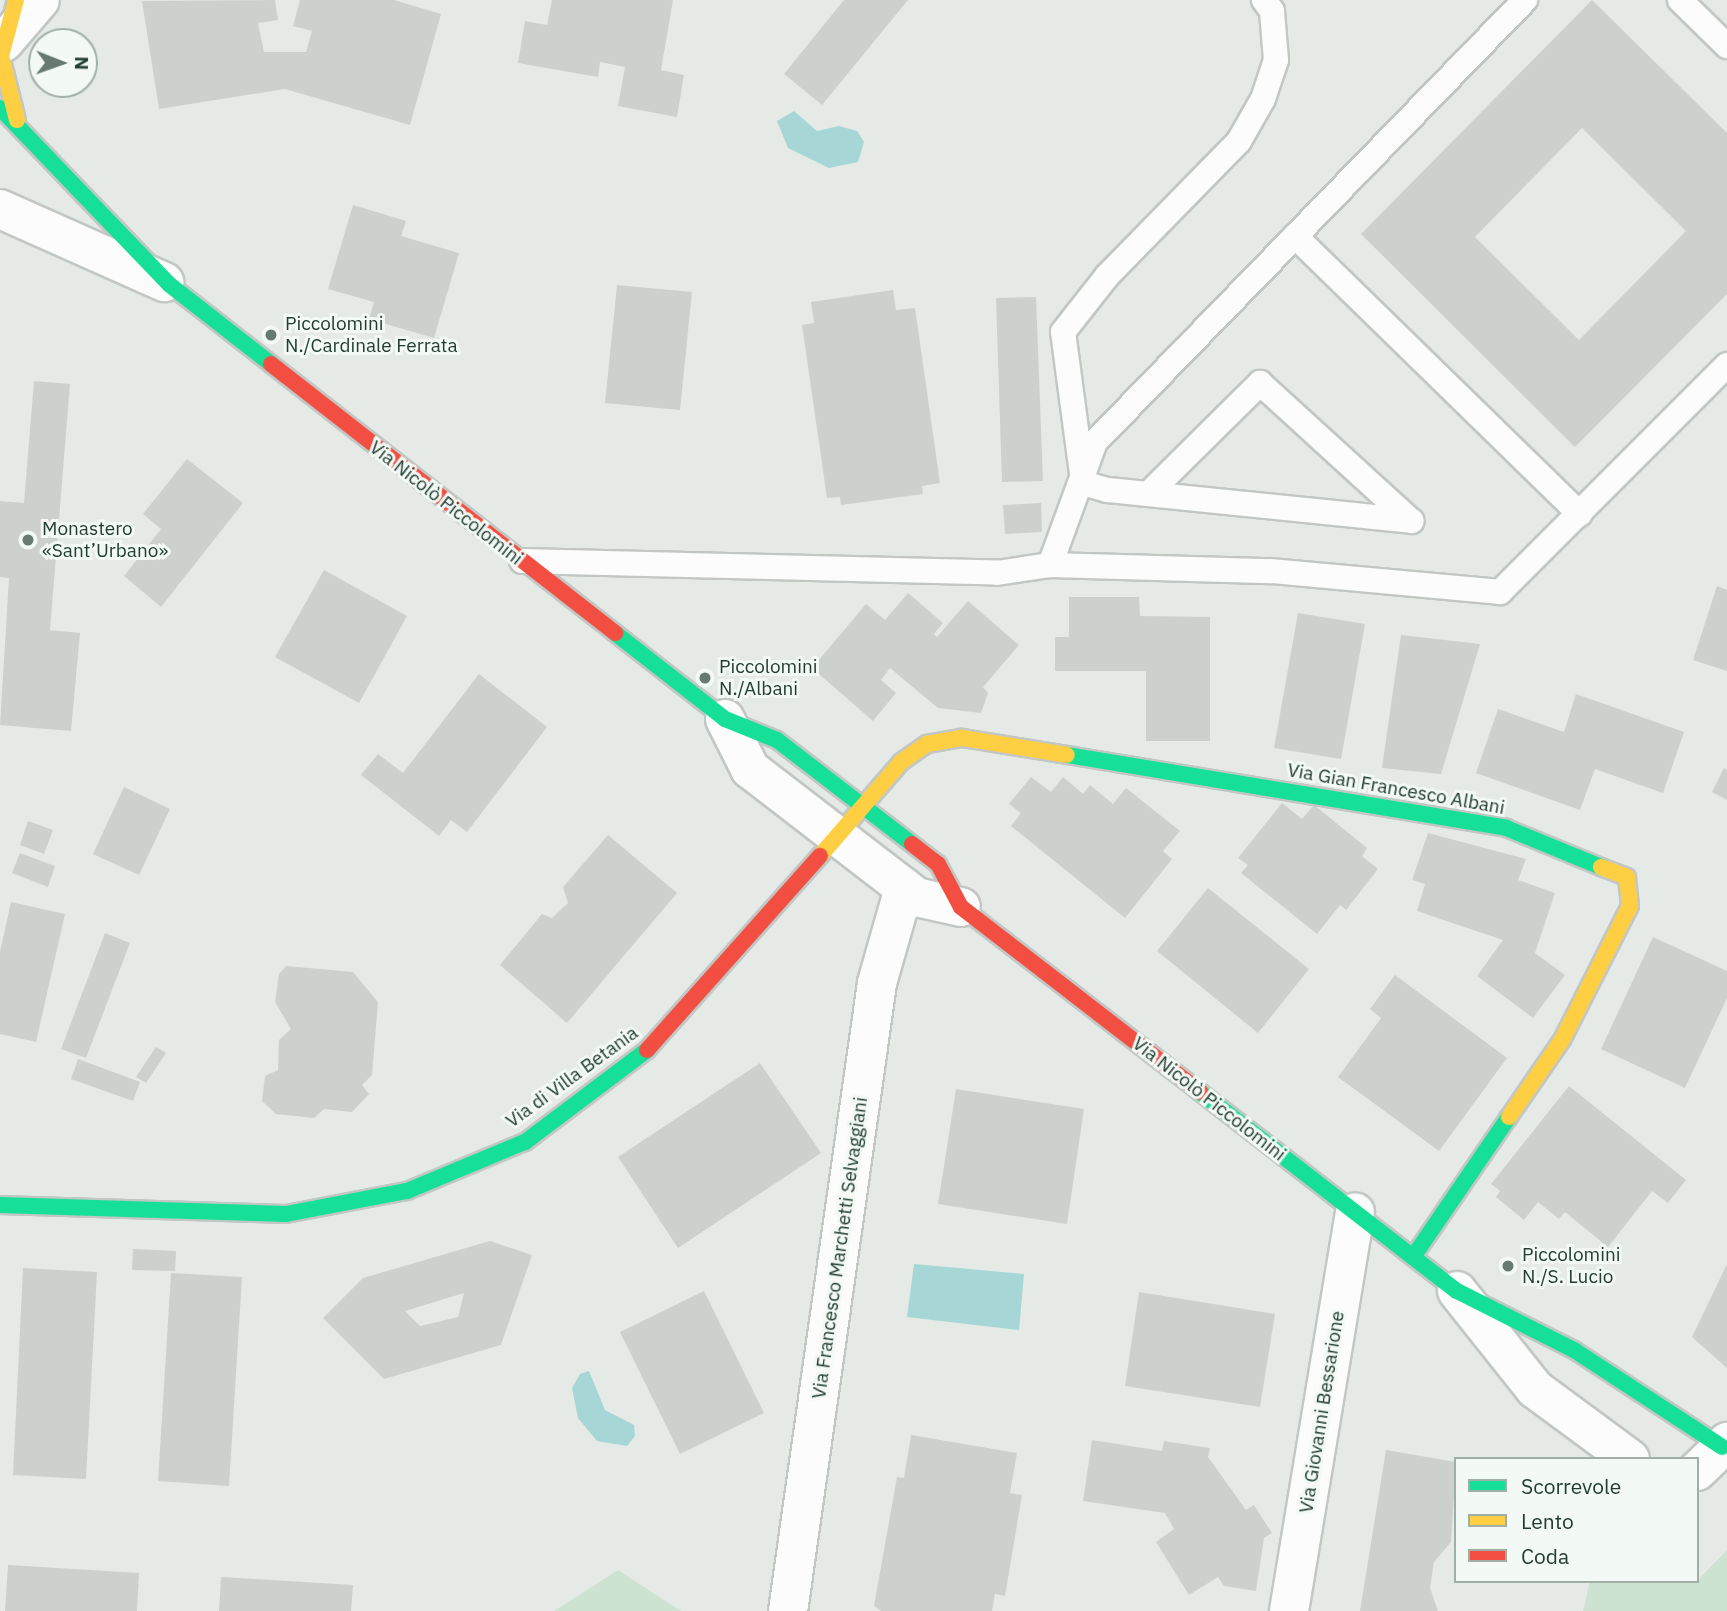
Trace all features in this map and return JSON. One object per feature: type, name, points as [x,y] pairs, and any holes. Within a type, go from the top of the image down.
[{"type":"street","points":[[16,0],[4,42],[2,71],[18,120]]},
{"type":"street","points":[[4,42],[40,0]]},
{"type":"street","points":[[0,108],[18,120]]},
{"type":"street","name":"Via Nicolò Piccolomini","points":[[18,120],[170,285],[520,561],[725,719],[777,740],[938,864],[961,907],[1457,1291],[1574,1350],[1715,1453]]},
{"type":"street","points":[[0,209],[170,285]]},
{"type":"street","name":"Via Nicolò Piccolomini","points":[[725,719],[750,769],[916,897],[961,907]]},
{"type":"street","name":"Via Gian Francesco Albani","points":[[834,835],[916,750],[962,738],[1506,828],[1618,870],[1632,886],[1630,905],[1562,1040],[1413,1257]]},
{"type":"street","name":"Via di Villa Betania","points":[[0,1205],[286,1214],[407,1191],[525,1142],[662,1038],[834,835]]},
{"type":"street","name":"Via Francesco Marchetti Selvaggiani","points":[[788,1611],[877,983],[904,888]]},
{"type":"street","name":"Via Giovanni Bessarione","points":[[1289,1611],[1355,1212]]},
{"type":"street","name":"Via Nicolò Piccolomini","points":[[1457,1291],[1535,1389],[1627,1457]]},
{"type":"lane","points":[[1083,483],[1063,332],[1107,276],[1239,141],[1263,99],[1276,60],[1272,11],[1264,0]]},
{"type":"lane","points":[[1050,565],[1083,483],[1095,442],[1525,0]]},
{"type":"lane","points":[[1680,0],[1727,46]]},
{"type":"lane","points":[[1295,236],[1580,514]]},
{"type":"lane","points":[[520,561],[997,573],[1050,565],[1272,571],[1500,593],[1727,365]]},
{"type":"lane","points":[[1083,483],[1148,494],[1411,521],[1260,383],[1148,494]]},
{"type":"green space","points":[[1727,1550],[1727,1611],[1583,1611],[1590,1583],[1699,1583],[1699,1579]]},
{"type":"green space","points":[[618,1570],[681,1611],[554,1611]]},
{"type":"water","points":[[794,111],[817,131],[839,126],[857,131],[864,142],[858,162],[829,168],[788,148],[777,121]]},
{"type":"water","points":[[914,1264],[1024,1274],[1019,1330],[907,1317]]},
{"type":"water","points":[[589,1371],[605,1410],[634,1425],[635,1436],[627,1446],[597,1441],[578,1418],[572,1388],[580,1374]]},
{"type":"building","points":[[275,0],[278,20],[258,23],[264,52],[306,52],[312,31],[293,26],[300,0],[394,0],[441,14],[410,125],[285,89],[159,109],[142,1]]},
{"type":"building","points":[[552,0],[673,0],[661,70],[684,75],[677,117],[618,106],[625,67],[600,62],[598,77],[518,63],[525,21],[547,25]]},
{"type":"building","points":[[844,0],[908,0],[822,105],[784,74]]},
{"type":"building","points":[[1592,0],[1727,133],[1727,294],[1575,447],[1361,234]],"holes":[[[1582,128],[1686,231],[1579,340],[1475,237]]]},
{"type":"building","points":[[353,205],[406,221],[401,236],[459,253],[434,338],[369,319],[374,302],[328,289]]},
{"type":"building","points":[[617,285],[692,292],[680,410],[605,403]]},
{"type":"building","points":[[893,290],[896,310],[915,308],[940,483],[922,486],[923,494],[841,505],[840,497],[827,498],[802,325],[814,323],[811,302]]},
{"type":"building","points":[[1036,297],[1043,481],[1002,482],[996,298]]},
{"type":"building","name":"Monastero «Sant’Urbano»","points":[[34,381],[70,384],[50,630],[80,633],[71,731],[0,725],[9,578],[0,577],[0,501],[24,503]]},
{"type":"building","points":[[187,459],[243,503],[161,607],[124,576],[161,529],[143,514]]},
{"type":"building","points":[[1041,503],[1042,532],[1005,534],[1003,505]]},
{"type":"building","points":[[324,570],[407,616],[359,703],[275,657]]},
{"type":"building","points":[[1717,586],[1727,590],[1727,671],[1693,660]]},
{"type":"building","points":[[908,593],[943,623],[934,634],[937,637],[968,601],[1019,645],[983,687],[988,693],[981,713],[938,708],[890,668],[881,680],[896,693],[873,721],[812,668],[866,604],[885,620]]},
{"type":"building","points":[[1069,597],[1139,597],[1140,616],[1210,617],[1210,741],[1146,741],[1146,671],[1055,671],[1055,637],[1069,637]]},
{"type":"building","points":[[1298,613],[1365,624],[1341,759],[1274,748]]},
{"type":"building","points":[[1401,635],[1480,644],[1441,774],[1382,768]]},
{"type":"building","points":[[479,674],[547,727],[467,832],[451,820],[439,836],[361,775],[378,754],[403,773]]},
{"type":"building","points":[[1576,694],[1684,732],[1663,793],[1595,769],[1580,810],[1476,773],[1498,709],[1564,732]]},
{"type":"building","points":[[1724,768],[1727,770],[1727,800],[1712,792]]},
{"type":"building","points":[[1031,777],[1051,792],[1063,777],[1083,794],[1090,785],[1113,804],[1126,788],[1180,831],[1163,851],[1172,859],[1125,918],[1011,826],[1021,813],[1009,804]]},
{"type":"building","points":[[124,787],[170,809],[139,875],[93,854]]},
{"type":"building","points":[[1282,803],[1302,819],[1314,805],[1367,848],[1362,856],[1378,869],[1346,910],[1340,905],[1317,934],[1241,873],[1248,865],[1238,858]]},
{"type":"building","points":[[28,821],[53,830],[44,854],[20,845]]},
{"type":"building","points":[[1428,833],[1526,859],[1518,880],[1555,893],[1535,953],[1565,975],[1533,1018],[1477,976],[1503,940],[1417,911],[1425,884],[1412,880]]},
{"type":"building","points":[[608,835],[677,893],[567,1023],[500,965],[542,914],[552,918],[568,903],[563,887]]},
{"type":"building","points":[[20,853],[55,866],[48,887],[12,873]]},
{"type":"building","points":[[1208,888],[1309,969],[1258,1033],[1157,951]]},
{"type":"building","points":[[11,902],[65,914],[36,1042],[0,1034],[0,952]]},
{"type":"building","points":[[105,933],[130,943],[86,1058],[61,1049]]},
{"type":"building","points":[[1653,937],[1727,971],[1727,998],[1685,1088],[1601,1049]]},
{"type":"building","points":[[286,966],[353,972],[378,1002],[372,1075],[362,1085],[369,1094],[352,1112],[324,1109],[314,1118],[276,1114],[262,1101],[265,1076],[278,1070],[279,1040],[291,1029],[275,1002],[279,974]]},
{"type":"building","points":[[1395,975],[1507,1058],[1439,1151],[1338,1077],[1381,1018],[1370,1009]]},
{"type":"building","points":[[156,1047],[166,1053],[146,1083],[136,1077]]},
{"type":"building","points":[[78,1059],[140,1082],[133,1101],[71,1079]]},
{"type":"building","points":[[760,1063],[821,1153],[678,1248],[618,1157]]},
{"type":"building","points":[[1569,1086],[1686,1180],[1668,1203],[1652,1191],[1608,1247],[1565,1212],[1559,1219],[1538,1202],[1524,1220],[1496,1197],[1500,1191],[1491,1184]]},
{"type":"building","points":[[956,1089],[1084,1109],[1067,1224],[938,1204]]},
{"type":"building","points":[[490,1241],[532,1255],[501,1345],[384,1379],[323,1318],[363,1278]],"holes":[[[464,1293],[458,1317],[420,1326],[405,1311]]]},
{"type":"building","points":[[133,1249],[176,1251],[175,1271],[132,1270]]},
{"type":"building","points":[[1727,1264],[1727,1368],[1692,1337]]},
{"type":"building","points":[[23,1268],[97,1272],[86,1479],[13,1475]]},
{"type":"building","points":[[171,1273],[242,1277],[229,1486],[158,1481]]},
{"type":"building","points":[[704,1291],[764,1413],[680,1454],[620,1332]]},
{"type":"building","points":[[1139,1292],[1275,1314],[1260,1407],[1125,1386]]},
{"type":"building","points":[[911,1435],[1017,1453],[1010,1493],[1022,1495],[1005,1596],[995,1594],[992,1611],[881,1611],[874,1606],[897,1477],[904,1478]]},
{"type":"building","points":[[1092,1440],[1162,1451],[1164,1441],[1210,1448],[1208,1457],[1246,1510],[1254,1505],[1272,1533],[1264,1538],[1256,1591],[1224,1586],[1218,1577],[1189,1595],[1156,1542],[1174,1529],[1165,1513],[1083,1501]]},
{"type":"building","points":[[1386,1450],[1454,1462],[1451,1542],[1434,1562],[1430,1588],[1438,1611],[1360,1611]]},
{"type":"building","points":[[8,1565],[139,1573],[137,1611],[5,1611]]},
{"type":"building","points":[[221,1577],[353,1585],[351,1611],[219,1611]]},
{"type":"traffic: fast","points":[[0,108],[170,285],[271,364]]},
{"type":"traffic: fast","points":[[615,633],[725,719],[777,740],[912,844]]},
{"type":"traffic: fast","points":[[1067,755],[1506,828],[1601,867]]},
{"type":"traffic: fast","points":[[0,1205],[286,1214],[407,1191],[525,1142],[647,1050]]},
{"type":"traffic: fast","points":[[1200,1092],[1457,1291],[1574,1350],[1722,1447]]},
{"type":"traffic: fast","points":[[1413,1257],[1509,1117]]},
{"type":"traffic: slow","points":[[16,0],[1,56],[17,120]]},
{"type":"traffic: slow","points":[[820,856],[901,762],[927,744],[962,738],[1067,755]]},
{"type":"traffic: slow","points":[[1509,1117],[1562,1040],[1630,906],[1627,877],[1601,867]]},
{"type":"traffic: jam","points":[[271,364],[615,633]]},
{"type":"traffic: jam","points":[[912,844],[938,864],[961,907],[1200,1092]]},
{"type":"traffic: jam","points":[[647,1050],[820,856]]},
{"type":"place","name":"Piccolomini N./Cardinale Ferrata","points":[[271,335]]},
{"type":"place","name":"Monastero «Sant’Urbano»","points":[[28,540]]},
{"type":"place","name":"Piccolomini N./Albani","points":[[705,678]]},
{"type":"place","name":"Piccolomini N./S. Lucio","points":[[1508,1266]]}]
